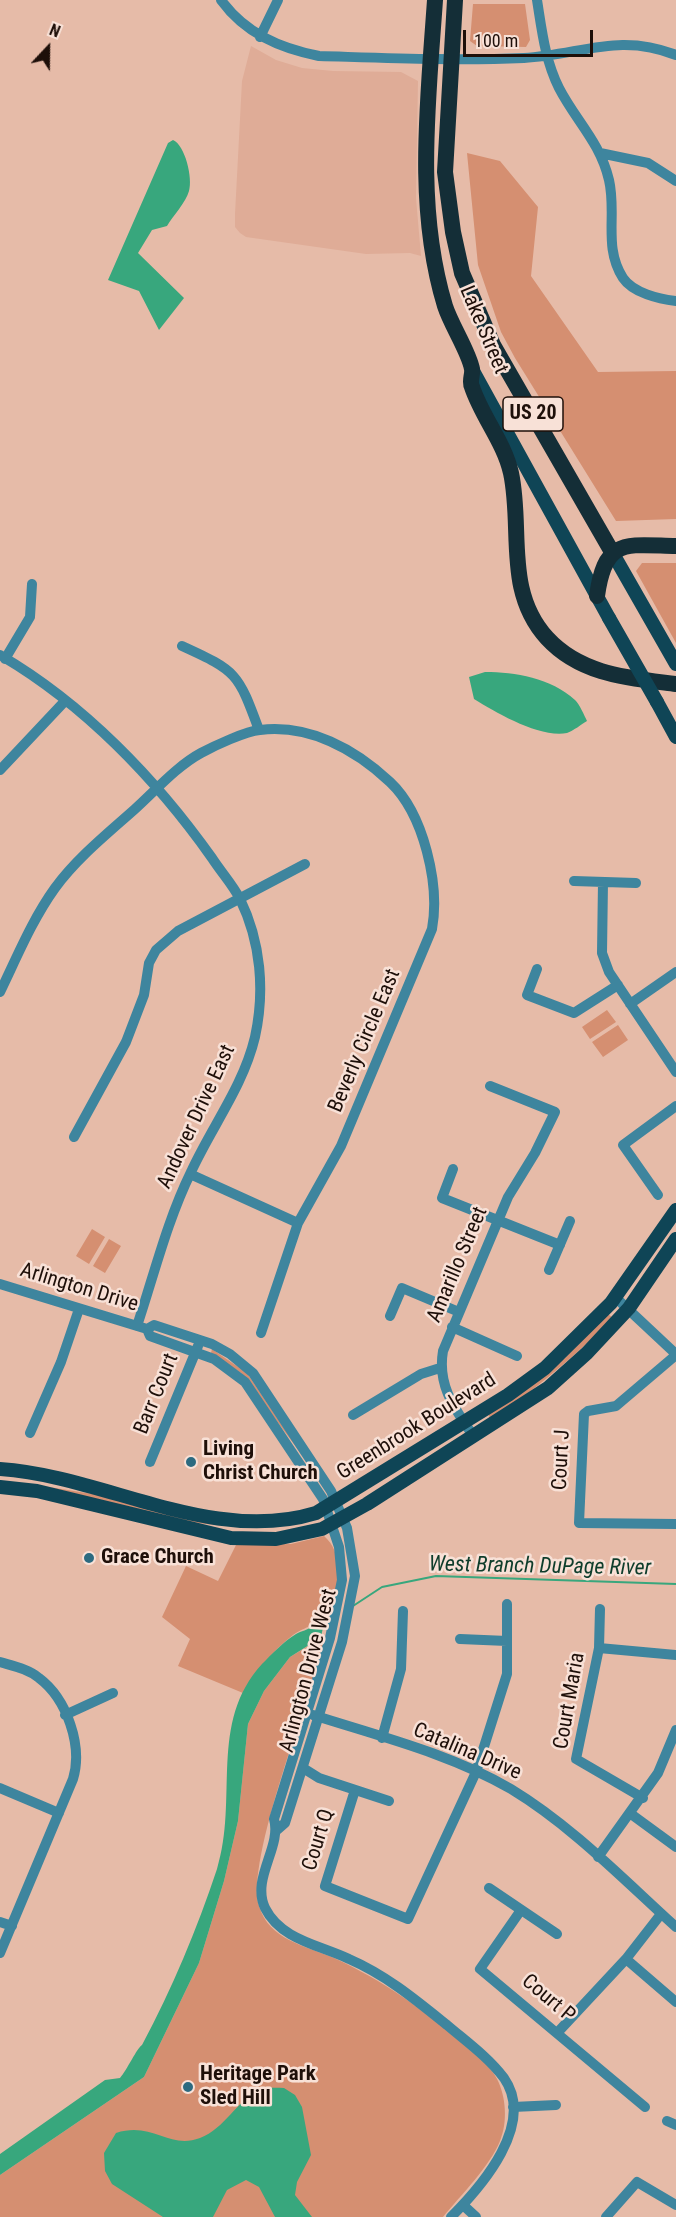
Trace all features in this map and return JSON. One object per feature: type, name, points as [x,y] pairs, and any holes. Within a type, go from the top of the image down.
[{"type":"highway","name":"Lake Street","points":[[435,0],[430,58],[427,222],[432,257],[446,308],[472,369]]},
{"type":"highway","name":"Lake Street","points":[[455,0],[445,172],[453,232],[462,273],[493,345],[612,552]]},
{"type":"highway","points":[[472,369],[470,385],[503,448],[511,471],[516,568],[522,595],[532,617],[546,638],[562,652],[589,667],[615,676],[676,684]]},
{"type":"highway","points":[[597,596],[599,579],[612,552],[626,545],[676,546]]},
{"type":"main road","name":"Lake Street","points":[[472,369],[676,737]]},
{"type":"main road","name":"Lake Street","points":[[612,552],[676,664]]},
{"type":"main road","name":"Greenbrook Boulevard","points":[[0,1469],[52,1477],[238,1522],[285,1521],[331,1505],[464,1423],[545,1368],[589,1327],[615,1297],[676,1210]]},
{"type":"main road","name":"Greenbrook Boulevard","points":[[0,1486],[37,1491],[196,1530],[247,1540],[293,1537],[338,1521],[474,1437],[557,1381],[587,1353],[628,1308],[676,1239]]},
{"type":"street","points":[[220,0],[233,16],[260,37],[298,52],[319,56],[526,58],[628,43],[646,45],[676,55]]},
{"type":"street","points":[[260,37],[278,0]]},
{"type":"street","points":[[537,0],[545,55],[566,101],[586,127],[600,153],[609,181],[612,212],[610,237],[616,265],[624,279],[634,288],[676,301]]},
{"type":"street","points":[[600,153],[648,163],[676,180]]},
{"type":"street","points":[[3,657],[30,616],[32,584]]},
{"type":"street","points":[[0,992],[37,916],[55,888],[84,855],[201,753],[259,730],[243,685],[235,676],[209,658],[182,646]]},
{"type":"street","name":"Andover Drive East","points":[[3,657],[65,701],[109,739],[157,789],[196,836],[240,899],[259,961],[259,1015],[251,1049],[240,1082],[190,1174],[171,1222],[142,1328]]},
{"type":"street","points":[[0,770],[65,701]]},
{"type":"street","name":"Beverly Circle East","points":[[259,730],[294,731],[329,740],[351,751],[381,773],[414,813],[429,864],[434,904],[429,939],[341,1146],[298,1223],[261,1333]]},
{"type":"street","points":[[74,1137],[126,1042],[144,995],[149,963],[156,950],[178,931],[305,864]]},
{"type":"street","points":[[574,880],[636,883]]},
{"type":"street","points":[[603,882],[602,953],[618,985],[676,1072]]},
{"type":"street","points":[[537,969],[527,995],[574,1014],[618,985]]},
{"type":"street","points":[[630,1004],[676,972]]},
{"type":"street","name":"Amarillo Street","points":[[440,1368],[452,1327],[498,1221],[555,1112],[490,1086]]},
{"type":"street","points":[[658,1195],[623,1145],[676,1106]]},
{"type":"street","points":[[453,1169],[442,1198],[560,1245]]},
{"type":"street","points":[[190,1174],[298,1223]]},
{"type":"street","points":[[549,1270],[570,1221]]},
{"type":"street","name":"Arlington Drive","points":[[0,1284],[142,1328],[150,1336],[214,1359],[245,1382],[323,1499],[331,1505]]},
{"type":"street","points":[[390,1316],[402,1288],[459,1312]]},
{"type":"street","points":[[615,1297],[676,1355]]},
{"type":"street","points":[[30,1433],[61,1362],[78,1309]]},
{"type":"street","name":"Arlington Drive","points":[[142,1328],[154,1325],[200,1340],[230,1354],[253,1373],[331,1505],[338,1521]]},
{"type":"street","points":[[452,1327],[518,1356]]},
{"type":"street","name":"Barr Court","points":[[150,1462],[200,1340]]},
{"type":"street","name":"Court J","points":[[676,1355],[616,1406],[588,1411],[584,1414],[579,1524],[676,1524]]},
{"type":"street","points":[[353,1415],[421,1374],[440,1368],[448,1396],[474,1437]]},
{"type":"street","name":"Arlington Drive West","points":[[277,1830],[285,1823],[303,1768],[344,1631],[352,1591],[355,1568],[338,1521]]},
{"type":"street","name":"Arlington Drive West","points":[[338,1521],[342,1566],[339,1599],[330,1638],[274,1819],[277,1830],[262,1883],[265,1906],[279,1926],[291,1935],[362,1965],[409,1994],[490,2062],[505,2080],[513,2107],[512,2127],[506,2146],[452,2217]]},
{"type":"street","points":[[476,1772],[507,1674],[507,1604]]},
{"type":"street","name":"Court Maria","points":[[600,1609],[599,1648],[576,1760],[643,1798]]},
{"type":"street","points":[[382,1738],[401,1669],[403,1611]]},
{"type":"street","points":[[460,1639],[507,1641]]},
{"type":"street","points":[[599,1648],[676,1655]]},
{"type":"street","points":[[0,1662],[39,1678],[51,1690],[75,1739],[77,1758],[73,1779],[0,1953]]},
{"type":"street","points":[[65,1715],[113,1693]]},
{"type":"street","name":"Catalina Drive","points":[[307,1713],[476,1772],[538,1806],[676,1928]]},
{"type":"street","points":[[598,1857],[643,1798],[658,1773],[676,1730]]},
{"type":"street","name":"Court Q","points":[[303,1768],[319,1778],[389,1802]]},
{"type":"street","name":"Court Q","points":[[355,1790],[325,1886],[408,1919],[476,1772]]},
{"type":"street","points":[[0,1788],[59,1813]]},
{"type":"street","points":[[632,1814],[676,1847]]},
{"type":"street","points":[[489,1888],[557,1934]]},
{"type":"street","name":"Court P","points":[[521,1910],[480,1968],[645,2107]]},
{"type":"street","points":[[558,2032],[626,1959],[661,1914]]},
{"type":"street","points":[[0,1922],[12,1926]]},
{"type":"street","points":[[626,1959],[676,2002]]},
{"type":"street","points":[[513,2107],[556,2104]]},
{"type":"street","points":[[606,2217],[637,2182],[676,2205]]},
{"type":"street","points":[[463,2205],[476,2217]]},
{"type":"shaded area","points":[[473,4],[525,4],[530,40],[526,47],[477,46],[470,41]]},
{"type":"shaded area","points":[[251,46],[276,60],[302,68],[401,72],[418,81],[416,198],[421,256],[410,253],[366,254],[246,237],[235,227],[242,81]]},
{"type":"shaded area","points":[[173,140],[181,148],[187,162],[190,178],[189,191],[167,226],[152,230],[138,253],[184,298],[159,330],[139,291],[108,280],[168,143]]},
{"type":"shaded area","points":[[467,153],[500,161],[538,207],[531,276],[598,372],[676,371],[676,519],[616,521],[515,358],[501,332],[478,265]]},
{"type":"shaded area","points":[[642,563],[676,563],[676,643],[636,571]]},
{"type":"shaded area","points":[[485,672],[520,675],[555,686],[575,700],[587,721],[567,733],[556,734],[531,728],[506,717],[474,699],[469,677]]},
{"type":"shaded area","points":[[607,1010],[616,1022],[590,1039],[582,1027]]},
{"type":"shaded area","points":[[618,1025],[628,1040],[603,1057],[592,1042]]},
{"type":"shaded area","points":[[92,1229],[105,1237],[89,1264],[76,1256]]},
{"type":"shaded area","points":[[109,1239],[121,1246],[105,1273],[93,1266]]},
{"type":"shaded area","points":[[608,1314],[613,1318],[584,1346],[491,1420],[488,1414],[565,1358]]},
{"type":"shaded area","points":[[212,1349],[247,1373],[302,1455],[241,1373],[211,1353]]},
{"type":"shaded area","points":[[49,1487],[105,1496],[237,1527],[185,1522]]},
{"type":"shaded area","points":[[324,1536],[334,1550],[338,1566],[335,1601],[332,1601],[328,1619],[327,1610],[322,1612],[312,1624],[285,1641],[265,1662],[243,1693],[178,1666],[190,1639],[162,1617],[186,1566],[218,1581],[236,1545],[291,1544]]},
{"type":"shaded area","points":[[327,1610],[320,1641],[317,1640],[290,1657],[264,1691],[248,1724],[238,1821],[224,1881],[199,1963],[144,2077],[0,2175],[0,2154],[105,2080],[120,2078],[142,2045],[183,1958],[217,1869],[226,1816],[230,1736],[235,1711],[245,1687],[262,1664],[278,1648],[296,1634],[313,1626]]},
{"type":"shaded area","points":[[318,1640],[326,1644],[281,1778],[261,1854],[257,1884],[259,1906],[264,1918],[280,1934],[334,1958],[386,1986],[432,2018],[486,2064],[497,2079],[504,2101],[503,2134],[495,2151],[443,2217],[0,2217],[0,2175],[144,2077],[199,1963],[224,1881],[238,1821],[248,1724],[264,1691],[290,1657]]},
{"type":"shaded area","points":[[266,2088],[284,2088],[295,2095],[302,2107],[311,2155],[297,2182],[295,2195],[312,2217],[275,2217],[259,2187],[246,2180],[227,2190],[213,2217],[163,2217],[112,2184],[105,2171],[104,2153],[116,2133],[140,2130],[170,2139],[189,2141],[209,2134],[252,2095]]},
{"type":"waterway","name":"West Branch DuPage River","points":[[353,1606],[382,1587],[436,1576],[676,1584]]},
{"type":"place","name":"Living Christ Church","points":[[191,1462]]},
{"type":"place","name":"Grace Church","points":[[89,1558]]},
{"type":"place","name":"Heritage Park Sled Hill","points":[[188,2087]]}]
